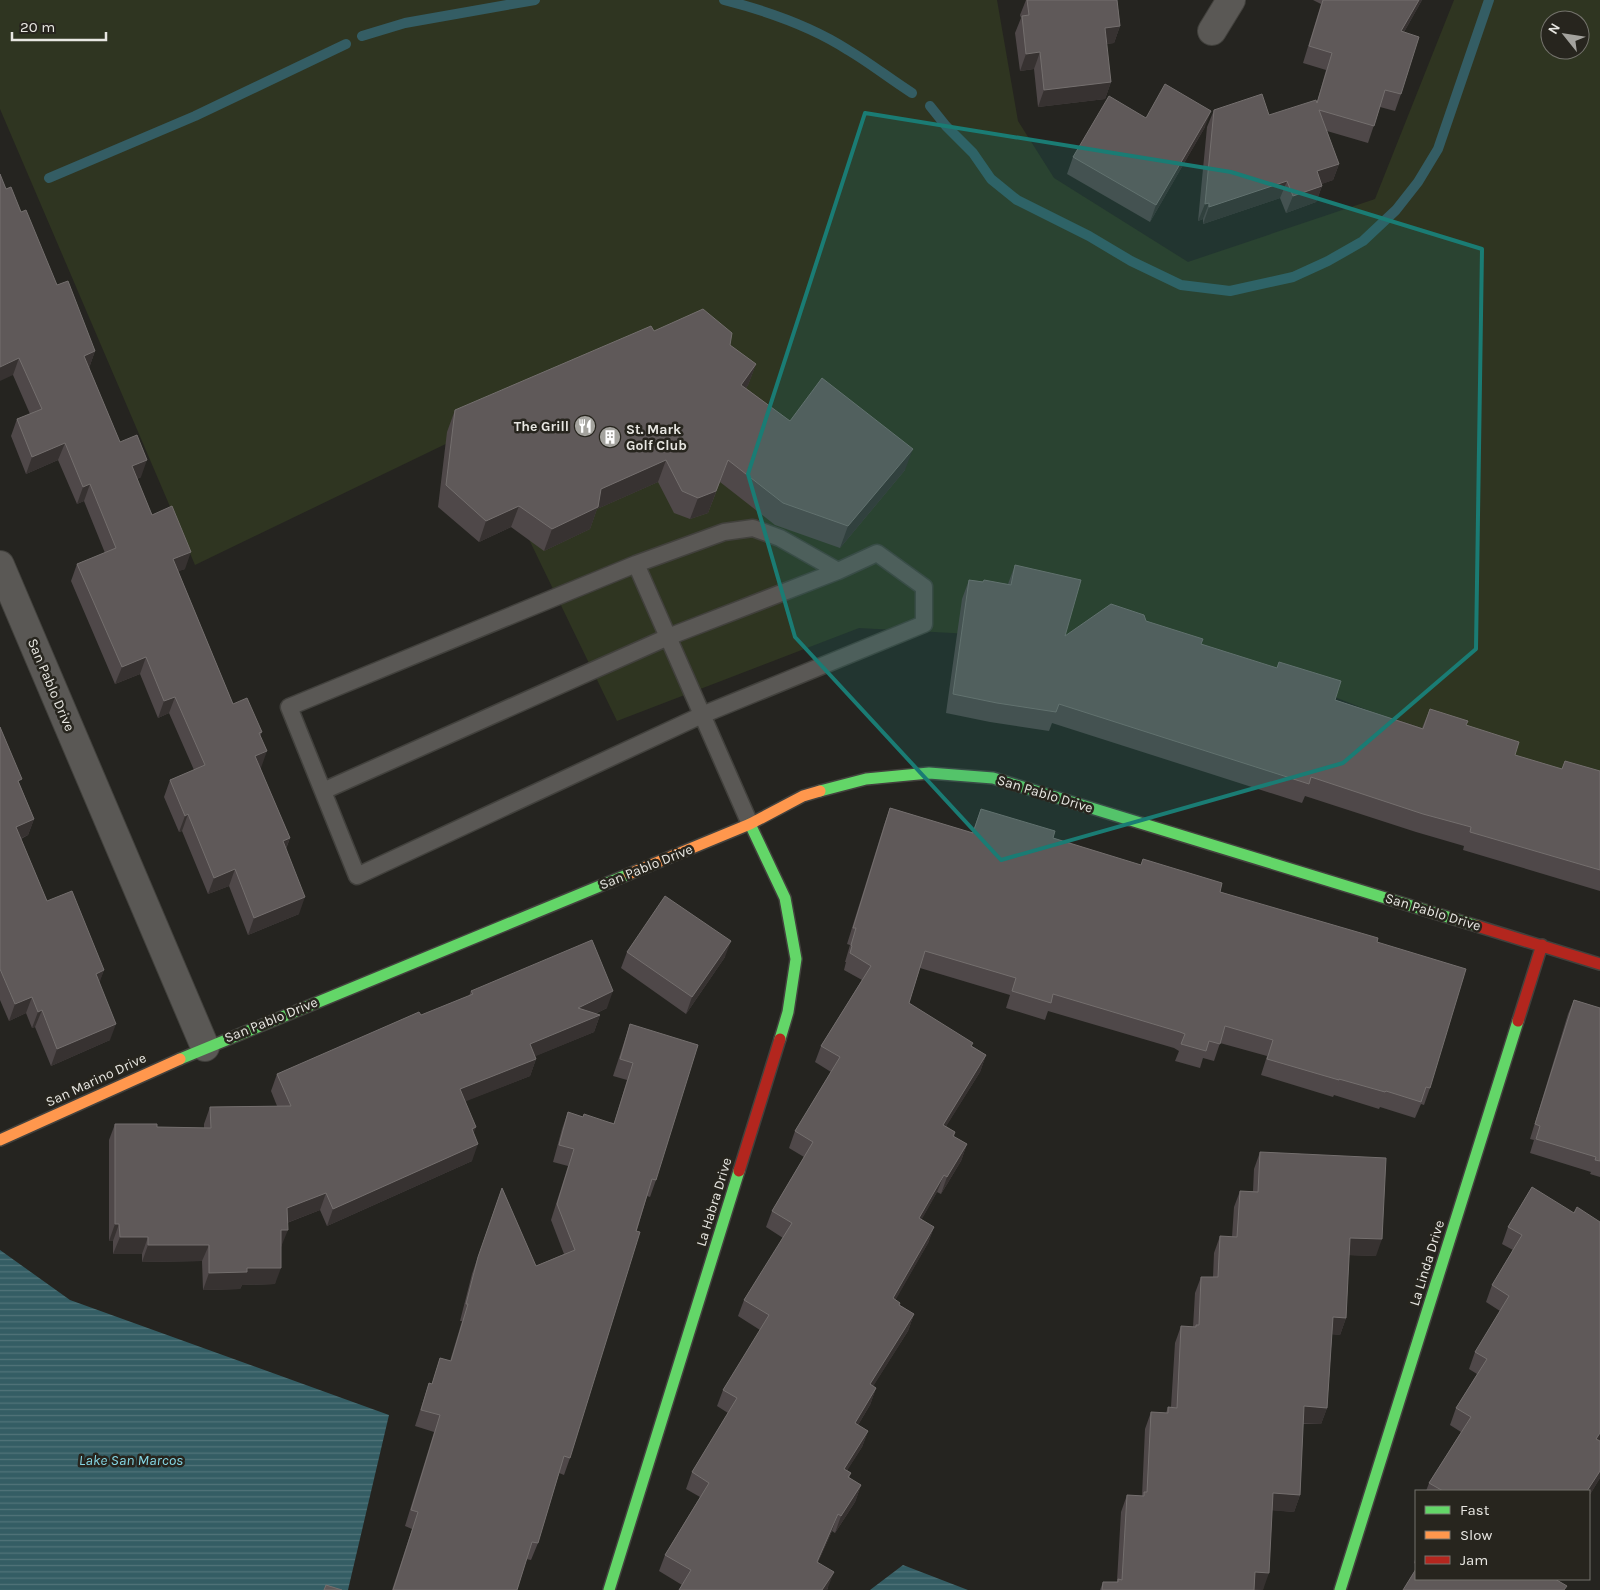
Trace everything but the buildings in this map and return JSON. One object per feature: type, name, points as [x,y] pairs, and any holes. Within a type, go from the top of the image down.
[{"type":"street","points":[[1212,31],[1231,0]]},
{"type":"street","name":"San Pablo Drive","points":[[0,565],[205,1047],[750,824],[803,796],[866,778],[929,773],[992,778],[1600,964]]},
{"type":"street","name":"La Habra Drive","points":[[609,1590],[788,1012],[796,959],[785,898],[750,824]]},
{"type":"street","name":"La Linda Drive","points":[[1340,1590],[1542,945]]},
{"type":"street","name":"San Marino Drive","points":[[0,1140],[205,1047]]},
{"type":"lane","points":[[322,790],[668,637],[838,571],[877,553],[924,587],[924,624],[702,715],[358,876],[322,790],[288,707],[636,564],[724,532],[753,528],[780,538],[838,571]]},
{"type":"lane","points":[[636,564],[750,824]]},
{"type":"highlighted area","points":[[865,113],[1231,172],[1482,249],[1476,649],[1343,763],[1001,860],[795,637],[748,474]]},
{"type":"green space","points":[[0,0],[997,0],[1018,121],[1054,178],[1188,262],[1375,199],[1454,0],[1600,0],[1600,799],[1529,775],[1210,647],[859,628],[617,721],[523,527],[483,426],[195,565],[0,109]]},
{"type":"water","name":"Lake San Marcos","points":[[0,1250],[70,1300],[389,1415],[348,1590],[0,1590]]},
{"type":"water","points":[[903,1565],[968,1590],[870,1590]]},
{"type":"waterway","points":[[362,36],[405,23],[535,0]]},
{"type":"waterway","points":[[724,0],[772,14],[834,41],[912,93]]},
{"type":"waterway","points":[[930,106],[946,126],[973,153],[991,179],[1017,200],[1089,236],[1131,261],[1181,285],[1230,291],[1293,277],[1328,261],[1363,241],[1396,210],[1418,182],[1438,149],[1489,0]]},
{"type":"waterway","points":[[49,178],[195,116],[346,44]]},
{"type":"traffic: fast","points":[[820,791],[866,779],[929,773],[993,778],[1477,926]]},
{"type":"traffic: fast","points":[[750,824],[785,898],[796,959],[788,1012],[780,1039]]},
{"type":"traffic: fast","points":[[180,1059],[629,874]]},
{"type":"traffic: fast","points":[[1340,1590],[1518,1021]]},
{"type":"traffic: fast","points":[[609,1590],[739,1171]]},
{"type":"traffic: slow","points":[[629,874],[750,824],[803,796],[820,791]]},
{"type":"traffic: slow","points":[[0,1140],[180,1059]]},
{"type":"traffic: jam","points":[[1477,926],[1600,964]]},
{"type":"traffic: jam","points":[[1518,1021],[1542,945]]},
{"type":"traffic: jam","points":[[739,1171],[780,1039]]},
{"type":"place","name":"The Grill","points":[[585,426]]},
{"type":"place","name":"St. Mark Golf Club","points":[[610,437]]}]
